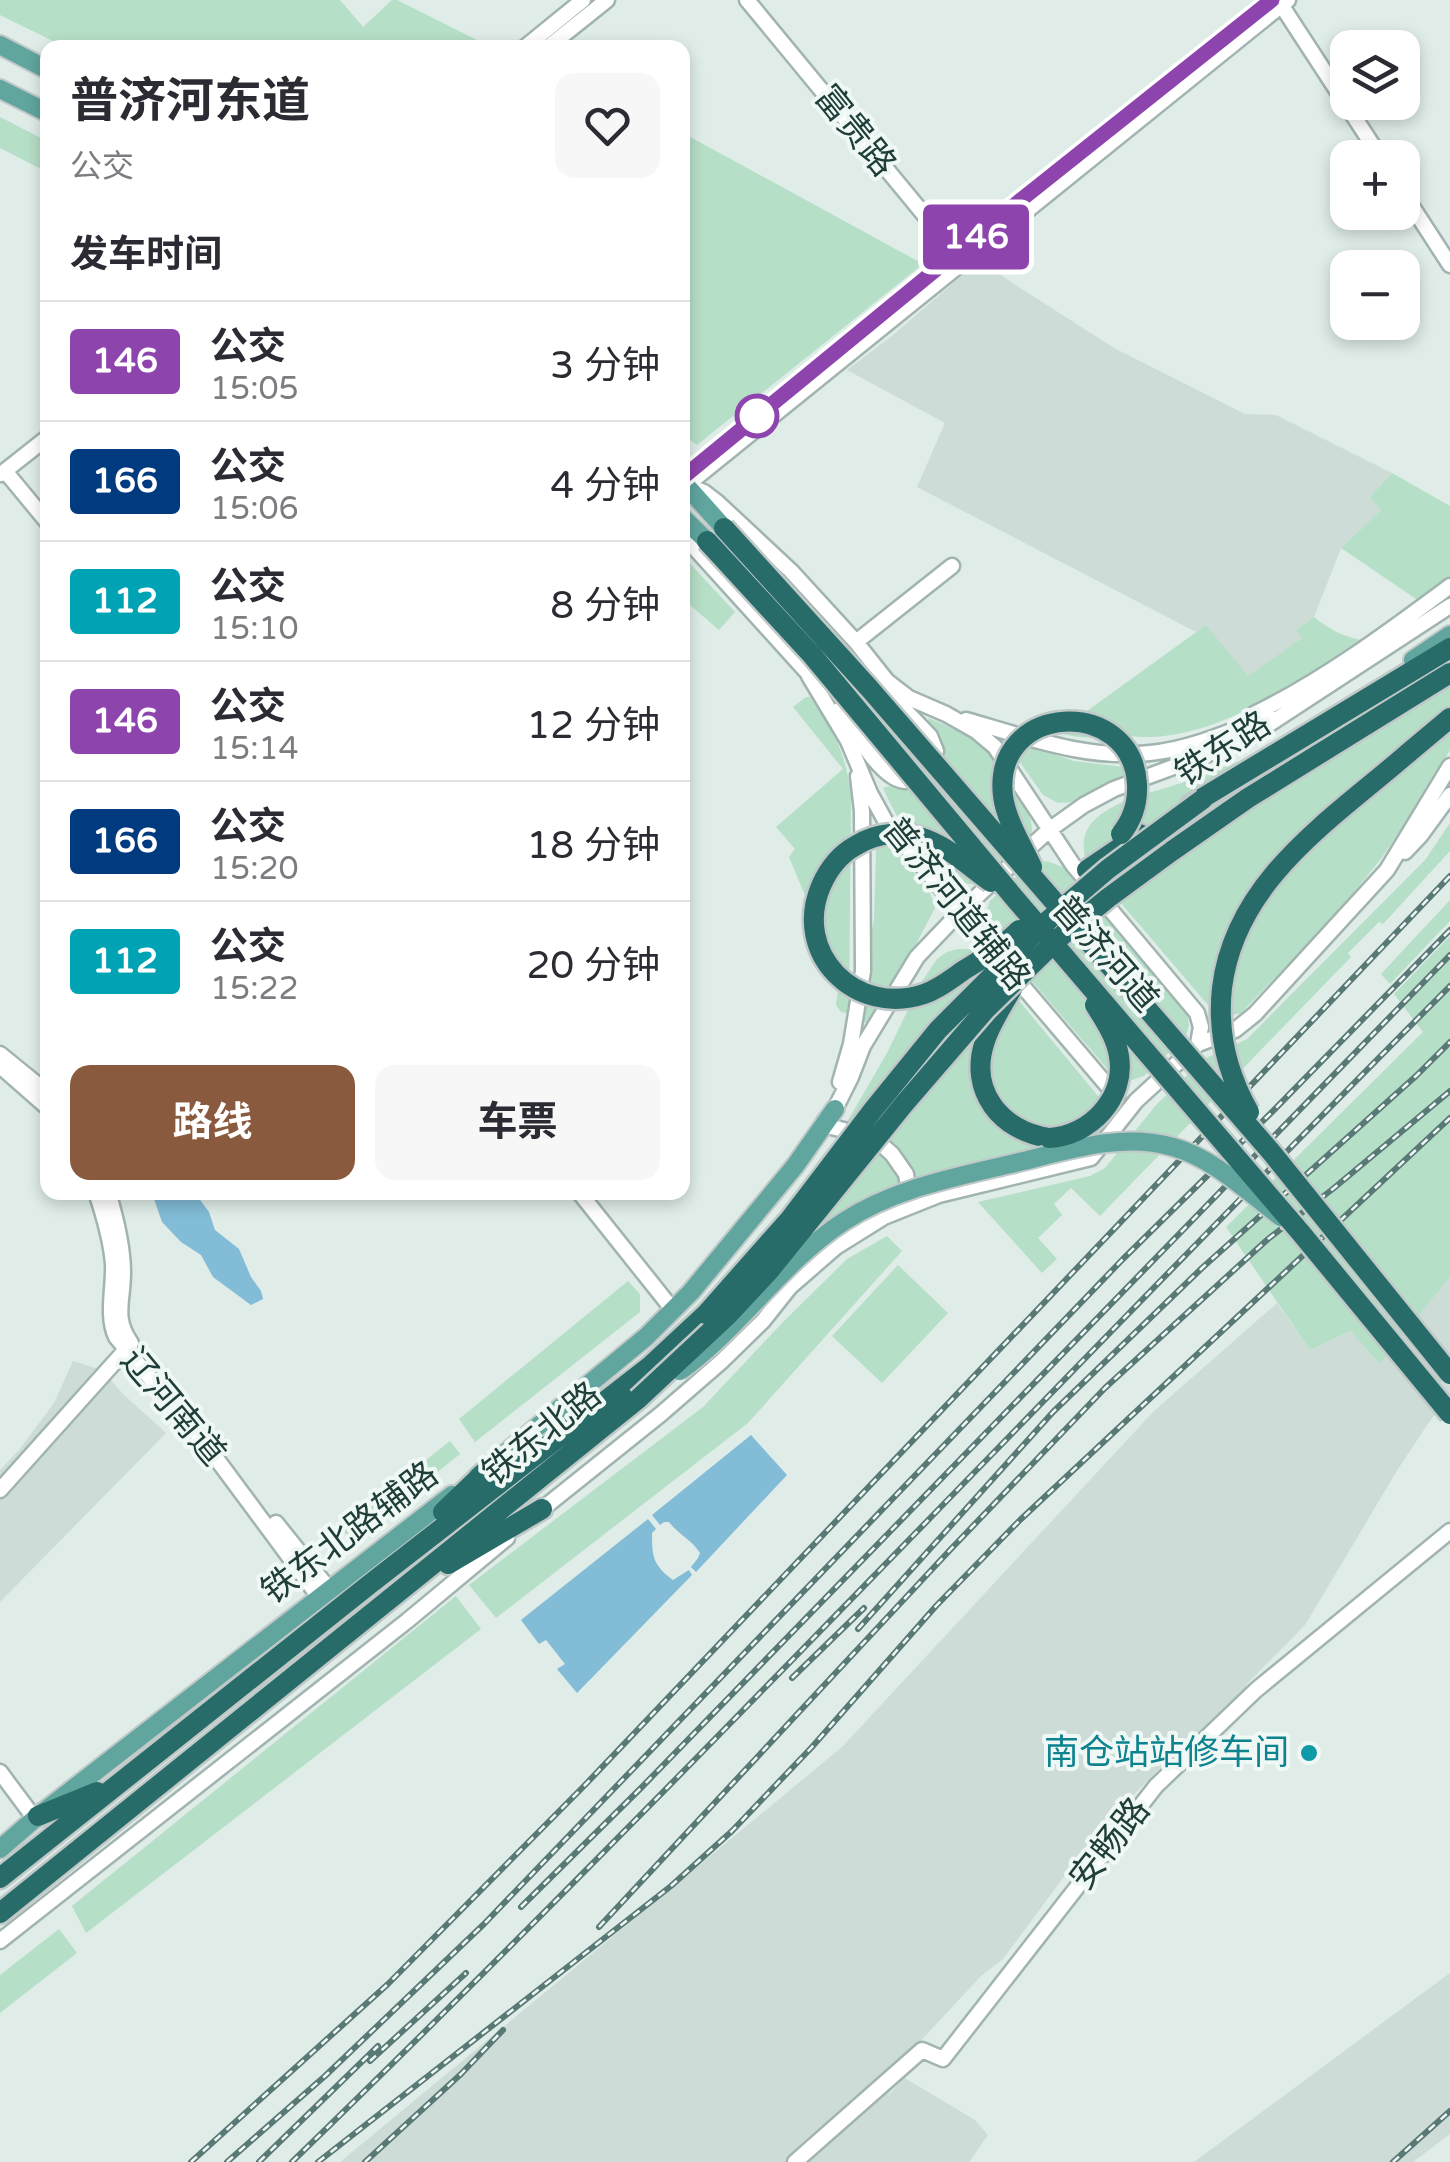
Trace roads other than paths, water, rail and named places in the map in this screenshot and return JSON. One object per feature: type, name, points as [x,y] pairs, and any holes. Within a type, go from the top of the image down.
[{"type":"highway","name":"普济河道","points":[[715,534],[868,688],[1272,1153],[1450,1374]]},
{"type":"highway","name":"普济河道","points":[[715,534],[1017,901],[1450,1414]]},
{"type":"highway","name":"铁东路","points":[[1052,930],[1108,868],[1203,799],[1450,648]]},
{"type":"highway","name":"铁东路","points":[[1052,930],[1108,898],[1217,818],[1450,673]]},
{"type":"highway","points":[[1272,1153],[1236,1088],[1225,1054],[1220,1012],[1230,947],[1246,912],[1276,871],[1450,718]]},
{"type":"highway","points":[[1043,889],[1004,806],[1002,782],[1009,756],[1018,742],[1034,730],[1056,722],[1075,721],[1100,728],[1126,750],[1135,770],[1136,802],[1128,825],[1087,870]]},
{"type":"highway","points":[[938,1030],[958,997],[1058,893],[1150,827],[1203,799]]},
{"type":"highway","points":[[1004,945],[930,991],[905,998],[882,998],[858,990],[830,967],[817,943],[814,909],[826,875],[841,856],[864,841],[894,834],[918,837],[944,848],[1017,901]]},
{"type":"highway","name":"铁东北路","points":[[0,1913],[638,1398],[728,1315],[769,1271],[967,1029],[1016,982],[1052,930]]},
{"type":"highway","name":"铁东北路","points":[[0,1878],[649,1366],[706,1314],[790,1219],[938,1030],[1052,930]]},
{"type":"highway","points":[[1016,982],[985,1040],[980,1067],[984,1086],[998,1114],[1014,1126],[1041,1137],[1066,1136],[1091,1123],[1104,1110],[1115,1090],[1120,1068],[1114,1038],[1070,964]]},
{"type":"highway","points":[[370,1584],[488,1468]]},
{"type":"highway","points":[[387,1602],[542,1509]]},
{"type":"highway","points":[[35,1819],[122,1781]]},
{"type":"main road","points":[[0,45],[40,66]]},
{"type":"main road","points":[[0,89],[40,110]]},
{"type":"main road","points":[[690,493],[715,534]]},
{"type":"main road","points":[[690,521],[715,534]]},
{"type":"main road","points":[[1314,729],[1450,634]]},
{"type":"main road","name":"铁东北路辅路","points":[[0,1848],[488,1468],[646,1337],[718,1262],[835,1109]]},
{"type":"main road","points":[[638,1398],[694,1361],[796,1260],[843,1222],[914,1188],[956,1177],[1078,1148],[1150,1142],[1176,1148],[1208,1163],[1301,1233]]},
{"type":"street","points":[[534,40],[584,0]]},
{"type":"street","points":[[556,40],[607,0]]},
{"type":"street","name":"富贵路","points":[[748,0],[959,258]]},
{"type":"street","points":[[690,478],[1280,1],[1369,140]]},
{"type":"street","points":[[1420,219],[1450,265]]},
{"type":"street","points":[[40,443],[3,473],[40,514]]},
{"type":"street","name":"普济河道辅路","points":[[690,486],[718,502],[856,642],[935,744],[930,766],[909,782],[885,773],[824,690],[690,543]]},
{"type":"street","points":[[856,642],[952,566]]},
{"type":"street","name":"铁东路","points":[[1202,741],[1272,706],[1450,586]]},
{"type":"street","name":"铁东路","points":[[961,911],[1049,830],[1084,805],[1114,789],[1251,736],[1450,606]]},
{"type":"street","name":"普济河道辅路","points":[[809,676],[839,724],[887,824],[1114,1095],[1126,1102],[1136,1101]]},
{"type":"street","name":"普济河道辅路","points":[[887,680],[909,698],[976,731],[995,747],[1073,865],[1197,1012],[1201,1027],[1198,1044]]},
{"type":"street","name":"铁东路","points":[[946,714],[1053,745],[1094,752],[1151,753],[1202,741],[1302,703]]},
{"type":"street","points":[[854,755],[862,811],[864,971],[844,1074],[823,1125],[873,1138],[892,1154],[906,1174],[909,1192],[895,1212]]},
{"type":"street","points":[[1387,870],[1450,766]]},
{"type":"street","points":[[0,1941],[407,1621],[662,1414],[763,1321],[790,1287],[836,1248],[884,1217],[939,1196],[1091,1158],[1136,1101],[1198,1044],[1235,1030],[1255,1014],[1421,835],[1450,795]]},
{"type":"street","points":[[835,1109],[863,1046],[918,956],[961,911]]},
{"type":"street","points":[[0,1054],[40,1087]]},
{"type":"street","points":[[0,1066],[40,1101]]},
{"type":"street","name":"辽河南道","points":[[99,1200],[109,1230],[113,1262],[110,1321],[116,1337],[128,1347],[324,1593]]},
{"type":"street","name":"辽河南道","points":[[110,1200],[121,1246],[119,1316],[128,1347]]},
{"type":"street","points":[[585,1200],[673,1310]]},
{"type":"street","points":[[0,1490],[128,1347]]},
{"type":"street","name":"安畅路","points":[[795,2162],[922,2050],[942,2059],[1156,1786],[1256,1690],[1450,1531]]},
{"type":"street","points":[[0,1776],[35,1819]]},
{"type":"water","points":[[154,1200],[200,1200],[215,1230],[239,1249],[263,1299],[251,1305],[213,1277],[201,1255],[162,1222]]},
{"type":"water","points":[[751,1435],[787,1475],[696,1572],[691,1567],[700,1553],[697,1548],[669,1522],[660,1525],[652,1515]]},
{"type":"water","points":[[648,1519],[656,1529],[652,1533],[652,1548],[661,1570],[673,1580],[689,1570],[692,1575],[577,1693],[557,1669],[565,1664],[546,1640],[539,1644],[521,1620]]},
{"type":"railway","points":[[191,2162],[388,1984],[585,1785],[1450,876]]},
{"type":"railway","points":[[227,2162],[325,2076],[484,1924],[1123,1259],[1450,930]]},
{"type":"railway","points":[[521,1907],[1450,955]]},
{"type":"railway","points":[[292,2162],[730,1724],[1450,986]]},
{"type":"railway","points":[[858,1629],[1053,1412],[1202,1268],[1450,1042]]},
{"type":"railway","points":[[599,1927],[1105,1388],[1268,1239],[1450,1091]]},
{"type":"railway","points":[[318,2162],[671,1886],[732,1831],[936,1606],[1020,1520],[1450,1118]]},
{"type":"railway","points":[[792,1678],[864,1608]]},
{"type":"railway","points":[[370,2061],[466,1973]]},
{"type":"railway","points":[[365,2162],[503,2030]]},
{"type":"railway","points":[[259,2162],[378,2046]]},
{"type":"railway","points":[[1393,2162],[1450,2111]]},
{"type":"place","name":"南仓站站修车间","points":[[1309,1753]]}]
